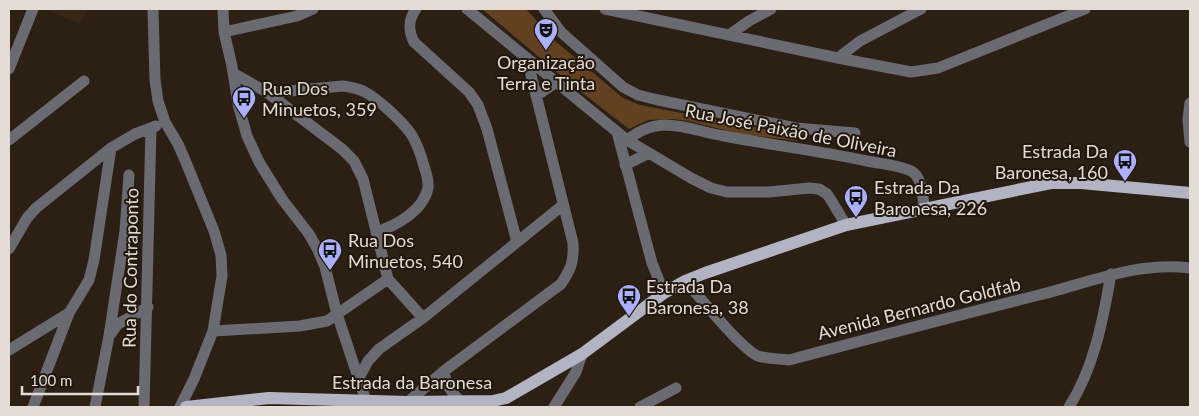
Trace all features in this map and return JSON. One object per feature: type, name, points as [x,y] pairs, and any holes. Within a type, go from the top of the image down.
[{"type":"main road","name":"Estrada da Baronesa","points":[[186,407],[269,398],[366,402],[462,403],[493,401],[506,398],[582,354],[664,293],[686,281],[846,225],[1051,183],[1081,183],[1190,193]]},
{"type":"street","points":[[9,70],[11,58],[33,9]]},
{"type":"street","points":[[223,9],[224,32],[234,73],[238,104],[247,136],[259,162],[282,199],[309,234],[318,250],[325,267],[337,314],[366,402]]},
{"type":"street","points":[[224,32],[297,16],[313,9]]},
{"type":"street","points":[[416,9],[411,16],[409,24],[410,34],[414,42],[470,92],[478,105],[487,129],[517,242]]},
{"type":"street","points":[[467,9],[627,140],[691,178],[721,191],[769,192],[809,188],[819,189],[827,194],[846,225]]},
{"type":"street","points":[[544,9],[561,32],[623,87],[638,95],[796,128],[855,133]]},
{"type":"street","points":[[605,9],[623,10],[729,35],[911,72],[922,72],[938,68],[1085,9]]},
{"type":"street","points":[[729,35],[748,21],[770,9]]},
{"type":"street","points":[[838,58],[860,41],[921,9]]},
{"type":"street","points":[[153,10],[155,80],[158,101],[164,122],[182,152],[214,231],[221,255],[222,276],[213,331],[194,379],[180,407]]},
{"type":"street","points":[[408,402],[444,372],[560,284],[570,270],[573,258],[573,243],[527,59]]},
{"type":"street","points":[[234,73],[268,93],[342,148],[354,161],[363,179],[388,279],[423,318]]},
{"type":"street","points":[[9,140],[84,81]]},
{"type":"street","points":[[536,96],[555,82]]},
{"type":"street","points":[[268,93],[343,86],[365,92],[412,134],[428,180],[425,197],[420,205],[394,226],[377,232]]},
{"type":"street","points":[[1190,103],[1188,119],[1190,142]]},
{"type":"street","points":[[9,249],[27,218],[36,208],[111,148],[135,134],[164,122]]},
{"type":"street","name":"Rua José Paixão de Oliveira","points":[[627,140],[645,128],[667,125],[814,150],[911,171],[920,182],[924,209]]},
{"type":"street","name":"Rua do Contraponto","points":[[144,407],[151,128]]},
{"type":"street","points":[[796,128],[804,134],[814,150]]},
{"type":"street","points":[[617,132],[652,263],[664,293]]},
{"type":"street","points":[[33,407],[68,313],[89,280],[94,260],[111,148]]},
{"type":"street","points":[[625,165],[649,153]]},
{"type":"street","points":[[95,407],[109,336],[125,232],[129,175]]},
{"type":"street","points":[[359,378],[368,361],[379,349],[423,318],[563,205]]},
{"type":"street","name":"Avenida Bernardo Goldfab","points":[[686,281],[743,345],[758,355],[775,360],[789,360],[1053,292],[1110,274],[1172,266],[1190,268]]},
{"type":"street","points":[[1068,407],[1088,370],[1100,330],[1110,274]]},
{"type":"street","points":[[213,331],[300,326],[328,321],[388,279]]},
{"type":"street","points":[[109,336],[118,324],[148,306]]},
{"type":"street","points":[[9,350],[68,313]]},
{"type":"street","points":[[554,407],[576,372],[582,354]]},
{"type":"street","points":[[444,372],[445,382],[462,403]]},
{"type":"street","points":[[640,407],[676,388]]},
{"type":"shaded area","points":[[44,9],[89,9],[80,24]]},
{"type":"shaded area","points":[[482,9],[526,9],[554,40],[623,98],[640,105],[790,134],[798,141],[740,134],[689,121],[672,119],[648,120],[629,129],[571,84]]},
{"type":"place","name":"Organização Terra e Tinta","points":[[546,51]]},
{"type":"place","name":"Rua Dos Minuetos, 359","points":[[244,119]]},
{"type":"place","name":"Estrada Da Baronesa, 160","points":[[1125,182]]},
{"type":"place","name":"Estrada Da Baronesa, 226","points":[[856,218]]},
{"type":"place","name":"Rua Dos Minuetos, 540","points":[[330,271]]},
{"type":"place","name":"Estrada Da Baronesa, 38","points":[[629,317]]}]
